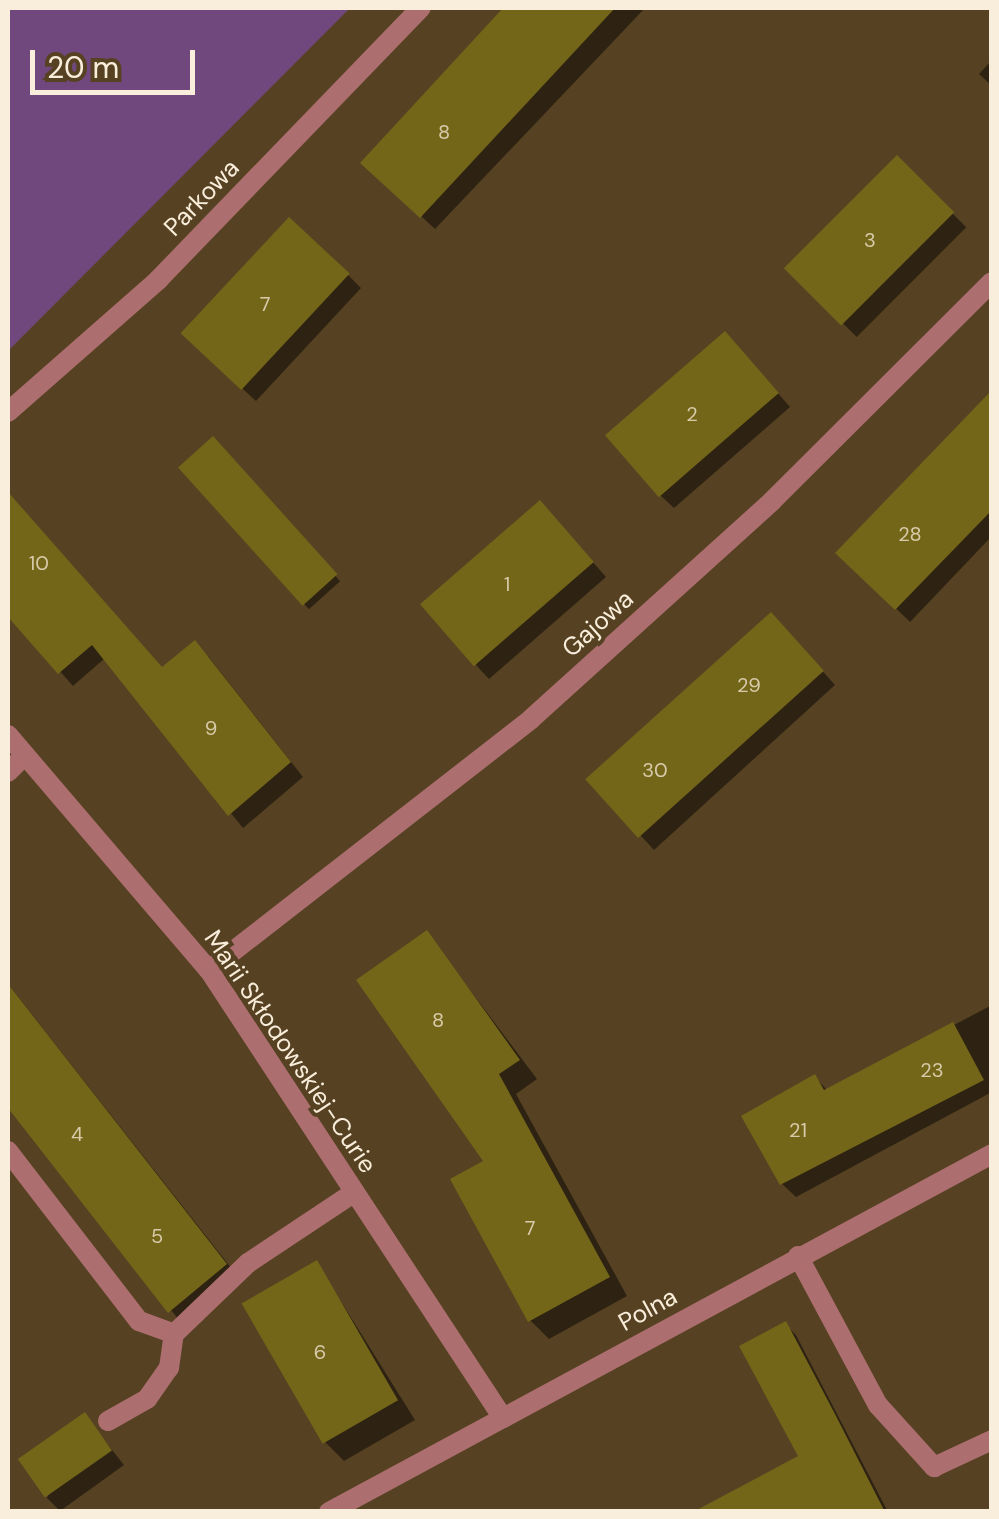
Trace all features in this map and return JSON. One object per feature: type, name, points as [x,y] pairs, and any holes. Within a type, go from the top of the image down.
[{"type":"street","name":"Parkowa","points":[[8,412],[158,280],[421,8]]},
{"type":"street","name":"Gajowa","points":[[209,970],[531,719],[772,500],[992,282]]},
{"type":"street","name":"Marii Skłodowskiej-Curie","points":[[8,735],[209,970],[503,1418]]},
{"type":"street","points":[[8,772],[25,755]]},
{"type":"street","points":[[8,1151],[139,1321],[174,1334]]},
{"type":"street","name":"Polna","points":[[329,1512],[992,1154]]},
{"type":"street","points":[[108,1421],[147,1400],[169,1368],[174,1334],[248,1263],[355,1192]]},
{"type":"street","points":[[798,1256],[878,1404],[934,1466],[992,1440]]},
{"type":"shaded area","points":[[8,8],[350,8],[8,351]]},
{"type":"building","points":[[503,8],[615,8],[420,218],[360,163]]},
{"type":"building","points":[[897,155],[954,212],[841,325],[784,268]]},
{"type":"building","points":[[289,217],[350,274],[241,390],[181,333]]},
{"type":"building","points":[[725,331],[779,393],[659,497],[605,435]]},
{"type":"building","points":[[992,390],[992,510],[895,610],[835,553]]},
{"type":"building","points":[[213,436],[337,574],[303,606],[178,467]]},
{"type":"building","points":[[8,492],[162,667],[195,640],[291,762],[228,816],[92,645],[58,674],[8,617]]},
{"type":"building","points":[[540,500],[594,562],[474,666],[420,604]]},
{"type":"building","points":[[771,612],[824,671],[638,838],[585,779]]},
{"type":"building","points":[[427,930],[520,1060],[499,1074],[610,1277],[528,1322],[450,1179],[483,1161],[356,980]]},
{"type":"building","points":[[8,984],[227,1264],[168,1313],[8,1108]]},
{"type":"building","points":[[953,1022],[984,1080],[780,1185],[741,1116],[815,1074],[824,1090]]},
{"type":"building","points":[[317,1260],[398,1400],[323,1444],[242,1304]]},
{"type":"building","points":[[786,1321],[885,1512],[693,1512],[798,1456],[739,1346]]},
{"type":"building","points":[[85,1412],[112,1451],[45,1498],[18,1459]]}]
